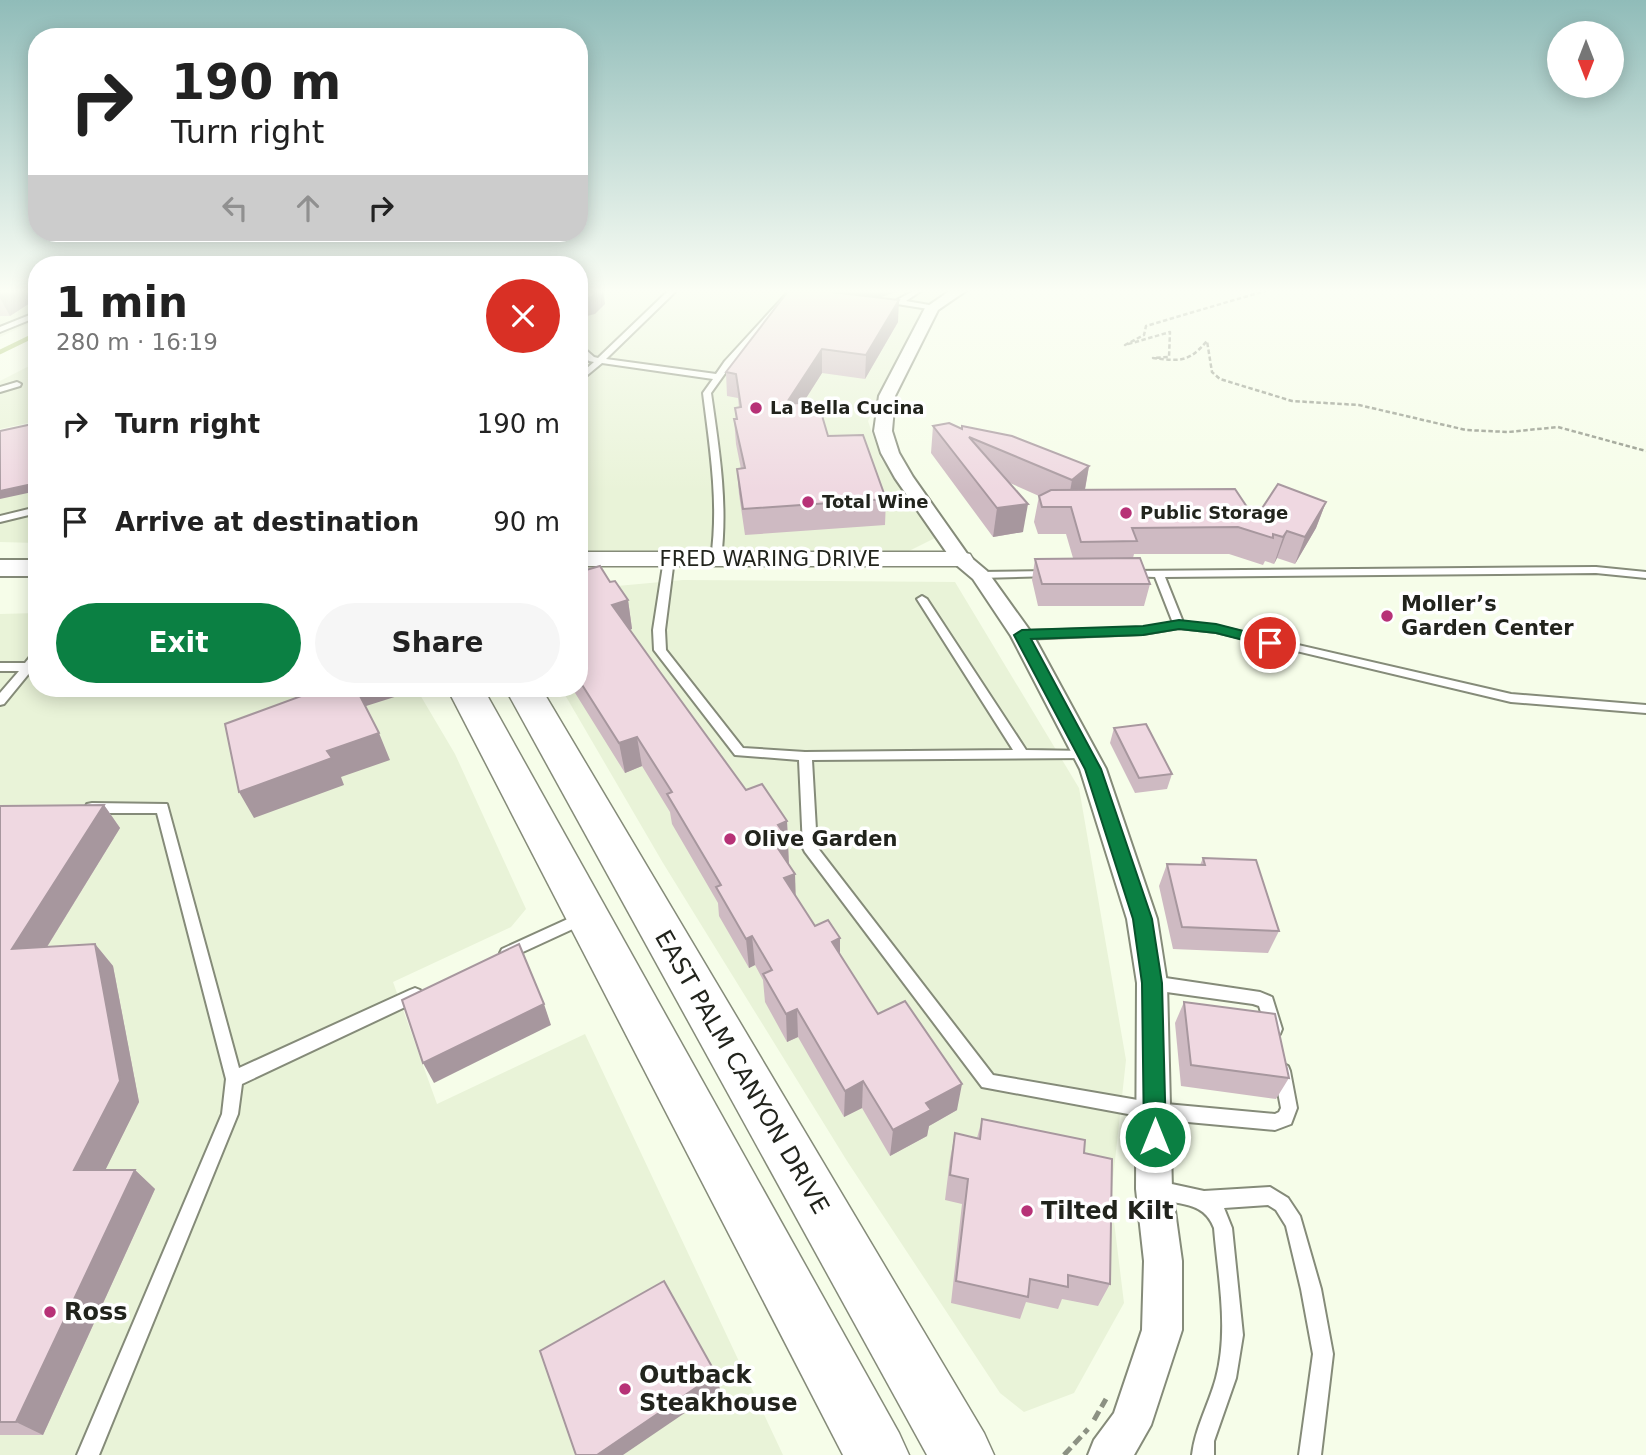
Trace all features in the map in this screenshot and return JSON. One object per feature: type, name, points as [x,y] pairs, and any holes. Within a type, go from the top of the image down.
[{"type":"main road","points":[[0,555],[28,555]]},
{"type":"main road","points":[[0,568],[28,568]]},
{"type":"main road","points":[[0,583],[28,583]]},
{"type":"main road","points":[[470,697],[877,1455]]},
{"type":"main road","name":"EAST PALM CANYON DRIVE","points":[[528,697],[962,1455]]},
{"type":"street","points":[[902,358],[887,396],[883,431],[890,453],[904,478],[1022,635],[1086,754],[1142,919],[1152,983],[1154,1189],[1163,1261],[1162,1330],[1130,1425],[1109,1455]]},
{"type":"street","name":"FRED WARING DRIVE","points":[[588,559],[716,559],[971,567]]},
{"type":"lane","points":[[591,358],[718,377]]},
{"type":"lane","points":[[588,372],[603,358]]},
{"type":"lane","points":[[716,559],[721,498],[707,393],[734,358]]},
{"type":"lane","points":[[0,390],[17,384]]},
{"type":"lane","points":[[0,519],[28,512]]},
{"type":"lane","points":[[669,559],[659,630],[660,650],[739,752],[805,757],[1086,754]]},
{"type":"lane","points":[[971,567],[1063,574]]},
{"type":"lane","points":[[1118,574],[1596,570],[1646,575]]},
{"type":"lane","points":[[1159,574],[1179,625]]},
{"type":"lane","points":[[922,599],[1023,755]]},
{"type":"lane","points":[[1022,635],[1143,631],[1179,625],[1216,629],[1511,698],[1646,709]]},
{"type":"lane","points":[[0,667],[28,667]]},
{"type":"lane","points":[[0,701],[28,671]]},
{"type":"lane","points":[[805,757],[810,848],[988,1082],[1155,1111],[1275,1122],[1285,1118],[1289,1108],[1266,1002],[1255,997],[1152,983]]},
{"type":"lane","points":[[73,808],[162,808],[234,1079],[230,1114],[88,1455]]},
{"type":"lane","points":[[487,962],[589,915]]},
{"type":"lane","points":[[234,1079],[424,991]]},
{"type":"lane","points":[[1154,1189],[1204,1200],[1270,1196],[1282,1204],[1294,1222],[1311,1289],[1323,1354],[1310,1455]]},
{"type":"lane","points":[[1203,1455],[1204,1441],[1226,1378],[1233,1335],[1223,1228],[1216,1210],[1204,1200]]},
{"type":"path","points":[[1155,358],[1180,361],[1188,358]]},
{"type":"path","points":[[1210,358],[1212,372],[1220,379],[1292,401],[1359,405],[1466,430],[1508,432],[1558,427],[1646,451]]},
{"type":"path","points":[[1064,1455],[1092,1425],[1110,1393]]},
{"type":"shaded area","points":[[588,358],[899,358],[868,421],[881,459],[941,535],[909,551],[588,551]]},
{"type":"shaded area","points":[[28,367],[28,423],[0,429],[0,381]]},
{"type":"shaded area","points":[[28,425],[28,543],[0,542],[0,431]]},
{"type":"shaded area","points":[[683,580],[955,582],[1079,788],[1126,1060],[1111,1197],[1124,1303],[1074,1393],[1024,1412],[1000,1393],[847,1161],[663,863],[566,697],[588,697],[588,632],[595,588]]},
{"type":"shaded area","points":[[28,613],[28,697],[421,697],[455,754],[526,909],[511,927],[393,982],[437,1104],[585,1034],[783,1455],[0,1455],[0,614]]},
{"type":"building","points":[[737,358],[816,358],[786,404],[818,402],[828,436],[863,435],[886,499],[743,509],[737,469],[745,468],[734,419],[737,419],[735,408],[741,407],[736,374],[726,372]]},
{"type":"building","points":[[949,423],[962,429],[962,426],[1012,436],[1089,466],[1072,480],[969,437],[1028,504],[997,508],[933,426]]},
{"type":"building","points":[[28,425],[28,485],[0,491],[0,431]]},
{"type":"building","points":[[1278,484],[1326,502],[1305,537],[1287,531],[1283,537],[1273,534],[1273,538],[1238,527],[1132,528],[1137,541],[1081,542],[1071,507],[1042,507],[1039,496],[1051,490],[1235,489],[1255,519]]},
{"type":"building","points":[[1140,558],[1150,584],[1042,584],[1035,559]]},
{"type":"building","points":[[600,566],[610,582],[615,581],[628,600],[612,605],[746,790],[762,784],[787,821],[778,825],[788,839],[775,844],[795,874],[784,878],[815,926],[828,920],[840,938],[832,942],[878,1014],[905,1001],[962,1084],[926,1103],[931,1110],[893,1130],[863,1081],[845,1091],[797,1009],[786,1014],[763,974],[772,970],[752,936],[746,939],[716,887],[721,885],[667,794],[672,792],[637,737],[619,743],[588,694],[588,569]]},
{"type":"building","points":[[299,697],[361,697],[379,733],[327,751],[332,758],[239,792],[225,724]]},
{"type":"building","points":[[1146,724],[1172,774],[1139,778],[1114,728]]},
{"type":"building","points":[[104,805],[12,949],[95,944],[120,1081],[74,1170],[135,1170],[16,1422],[0,1422],[0,806]]},
{"type":"building","points":[[1203,858],[1256,860],[1279,931],[1182,927],[1167,864],[1205,865]]},
{"type":"building","points":[[519,944],[544,1004],[423,1063],[402,1000]]},
{"type":"building","points":[[1184,1002],[1275,1014],[1289,1078],[1191,1065]]},
{"type":"building","points":[[982,1119],[1085,1140],[1084,1153],[1112,1159],[1110,1284],[1068,1275],[1068,1287],[1030,1279],[1028,1297],[956,1281],[968,1179],[950,1175],[955,1133],[980,1139]]},
{"type":"building","points":[[664,1281],[716,1374],[597,1455],[576,1455],[540,1351]]},
{"type":"place","name":"La Bella Cucina","points":[[756,408]]},
{"type":"place","name":"Total Wine","points":[[808,502]]},
{"type":"place","name":"Public Storage","points":[[1126,513]]},
{"type":"place","name":"Moller’s Garden Center","points":[[1387,616]]},
{"type":"place","name":"Olive Garden","points":[[730,839]]},
{"type":"place","name":"Tilted Kilt","points":[[1027,1211]]},
{"type":"place","name":"Ross","points":[[50,1312]]},
{"type":"place","name":"Outback Steakhouse","points":[[625,1389]]},
{"type":"route","points":[[1155,1137],[1152,983],[1142,919],[1093,769],[1022,635],[1143,631],[1179,625],[1216,629],[1270,643]]}]
